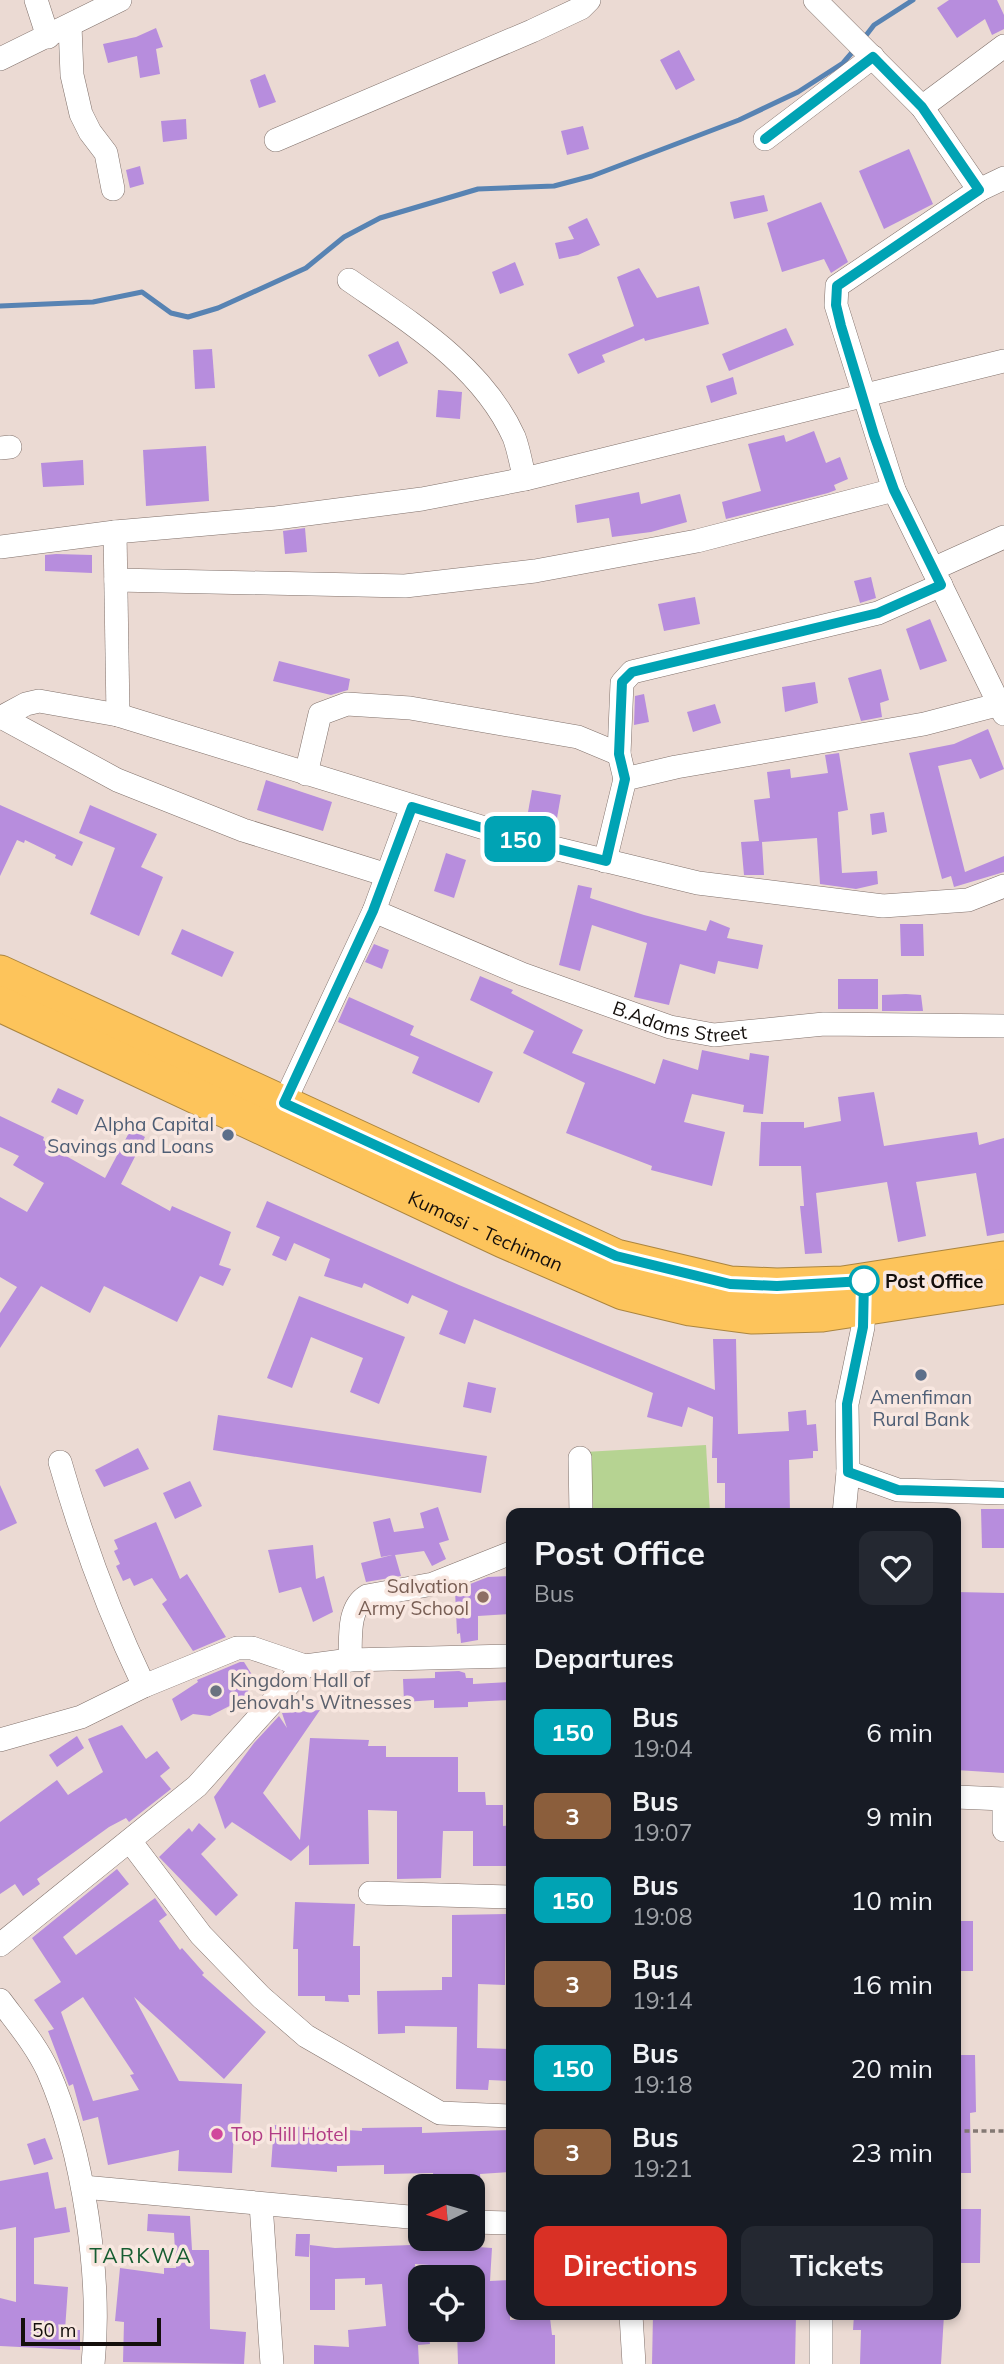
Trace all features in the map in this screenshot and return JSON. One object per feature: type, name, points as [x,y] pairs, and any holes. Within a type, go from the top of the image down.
[{"type":"highway","points":[[0,973],[616,1256],[730,1284],[864,1295],[1004,1259]]},
{"type":"highway","name":"Kumasi - Techiman","points":[[0,1004],[503,1240],[623,1292],[690,1308],[751,1316],[822,1314],[864,1295],[1004,1286]]},
{"type":"street","points":[[36,0],[48,37]]},
{"type":"street","points":[[0,59],[120,0]]},
{"type":"street","points":[[276,140],[532,31],[581,8],[589,0]]},
{"type":"street","points":[[815,0],[922,107],[979,190]]},
{"type":"street","points":[[70,26],[72,75],[81,114],[90,132],[106,153],[113,189]]},
{"type":"street","points":[[922,107],[1004,46]]},
{"type":"street","points":[[765,139],[870,54]]},
{"type":"street","points":[[625,779],[676,767],[924,724],[1003,707],[894,490],[862,395],[836,305],[837,286],[979,190],[1004,178]]},
{"type":"street","points":[[349,280],[402,317],[471,372],[502,414],[515,439],[525,479]]},
{"type":"street","points":[[0,547],[115,532],[249,521],[369,506],[525,479],[1004,361]]},
{"type":"street","points":[[116,580],[405,586],[535,571],[696,541],[894,490]]},
{"type":"street","points":[[115,532],[118,715]]},
{"type":"street","points":[[606,861],[625,779],[619,754],[622,682],[632,672],[878,613],[1004,537]]},
{"type":"street","points":[[1,718],[26,704],[39,701],[118,715],[533,843],[698,883],[883,906],[968,900],[1004,886]]},
{"type":"street","points":[[306,774],[320,714],[347,704],[410,708],[488,720],[578,737],[619,754]]},
{"type":"street","points":[[1,718],[117,780],[243,830],[387,876]]},
{"type":"street","points":[[284,1103],[373,911],[412,807]]},
{"type":"street","name":"B.Adams Street","points":[[373,911],[522,974],[670,1027],[693,1032],[739,1034],[824,1024],[1004,1026]]},
{"type":"street","points":[[845,1508],[848,1472],[847,1404],[864,1295]]},
{"type":"street","points":[[580,1458],[581,1508]]},
{"type":"street","points":[[60,1462],[80,1532],[118,1632],[144,1686]]},
{"type":"street","points":[[848,1472],[898,1490],[1004,1493]]},
{"type":"street","points":[[350,1660],[353,1614],[359,1601],[367,1596],[439,1582],[506,1555]]},
{"type":"street","points":[[0,1740],[81,1717],[144,1686],[244,1646],[305,1666],[350,1660],[506,1656]]},
{"type":"street","points":[[0,1945],[197,1786],[305,1666]]},
{"type":"street","points":[[961,1797],[1004,1799],[1004,1830]]},
{"type":"street","points":[[130,1842],[201,1935],[261,1997],[306,2036],[440,2113],[506,2116]]},
{"type":"street","points":[[370,1893],[506,1897]]},
{"type":"street","points":[[0,2000],[38,2052],[48,2071],[83,2187],[94,2298],[93,2364]]},
{"type":"street","points":[[83,2187],[408,2217]]},
{"type":"street","points":[[261,2204],[272,2364]]},
{"type":"street","points":[[485,2222],[506,2223]]},
{"type":"street","points":[[631,2320],[634,2364]]},
{"type":"street","points":[[821,2320],[821,2364]]},
{"type":"path","points":[[961,2131],[1004,2131]]},
{"type":"green space","points":[[706,1445],[710,1508],[589,1508],[585,1452]]},
{"type":"building","points":[[949,0],[997,0],[1004,15],[1004,29],[992,35],[985,19],[957,38],[937,8]]},
{"type":"building","points":[[156,28],[163,47],[156,49],[160,74],[140,78],[137,56],[108,63],[103,44],[136,37]]},
{"type":"building","points":[[679,50],[695,80],[676,90],[660,60]]},
{"type":"building","points":[[265,74],[276,102],[259,108],[250,80]]},
{"type":"building","points":[[186,119],[187,139],[163,142],[161,121]]},
{"type":"building","points":[[583,126],[589,149],[567,155],[561,131]]},
{"type":"building","points":[[909,149],[933,204],[884,229],[859,171]]},
{"type":"building","points":[[140,166],[144,184],[130,188],[126,170]]},
{"type":"building","points":[[764,195],[768,211],[734,219],[730,202]]},
{"type":"building","points":[[821,202],[848,262],[831,273],[824,259],[782,272],[767,223]]},
{"type":"building","points":[[587,218],[600,245],[578,255],[559,259],[555,243],[574,239],[568,227]]},
{"type":"building","points":[[515,262],[524,285],[500,294],[492,272]]},
{"type":"building","points":[[639,268],[657,298],[699,286],[709,324],[645,341],[644,338],[602,355],[605,362],[578,374],[568,354],[634,326],[617,277]]},
{"type":"building","points":[[786,328],[794,345],[729,371],[722,354]]},
{"type":"building","points":[[398,341],[408,363],[379,377],[368,355]]},
{"type":"building","points":[[212,349],[215,388],[195,389],[193,350]]},
{"type":"building","points":[[733,377],[737,394],[711,403],[706,386]]},
{"type":"building","points":[[438,390],[462,392],[460,419],[436,417]]},
{"type":"building","points":[[814,431],[826,463],[840,457],[848,479],[834,485],[836,490],[828,493],[726,519],[722,502],[761,491],[748,444],[784,435],[786,442]]},
{"type":"building","points":[[206,446],[209,501],[146,506],[143,450]]},
{"type":"building","points":[[83,460],[84,485],[43,487],[41,463]]},
{"type":"building","points":[[639,492],[641,504],[680,494],[687,522],[651,532],[612,537],[609,518],[577,523],[575,505]]},
{"type":"building","points":[[305,528],[307,552],[285,554],[283,531]]},
{"type":"building","points":[[45,555],[92,555],[92,573],[45,571]]},
{"type":"building","points":[[871,577],[876,598],[860,603],[854,581]]},
{"type":"building","points":[[695,597],[700,624],[664,631],[658,604]]},
{"type":"building","points":[[930,619],[947,661],[920,670],[906,629]]},
{"type":"building","points":[[279,661],[350,679],[348,690],[331,695],[273,681]]},
{"type":"building","points":[[881,669],[889,700],[880,703],[882,717],[861,721],[848,678]]},
{"type":"building","points":[[815,682],[818,703],[785,712],[782,687]]},
{"type":"building","points":[[644,694],[649,722],[634,725],[635,696]]},
{"type":"building","points":[[715,704],[721,723],[693,732],[687,712]]},
{"type":"building","points":[[988,729],[1004,769],[980,779],[971,759],[938,766],[965,872],[1004,856],[1004,872],[954,887],[951,876],[942,879],[909,753],[954,744]]},
{"type":"building","points":[[839,753],[848,810],[838,812],[842,873],[877,871],[878,884],[856,889],[820,884],[817,838],[762,842],[764,875],[744,875],[741,842],[759,841],[754,800],[770,798],[767,772],[790,769],[791,778],[828,773],[825,755]]},
{"type":"building","points":[[266,780],[332,802],[323,831],[257,810]]},
{"type":"building","points":[[532,790],[561,795],[557,818],[528,812]]},
{"type":"building","points":[[0,805],[83,842],[72,866],[25,840],[24,843],[17,840],[0,876]]},
{"type":"building","points":[[90,805],[157,834],[141,867],[163,877],[139,936],[90,914],[115,848],[79,833]]},
{"type":"building","points":[[884,812],[887,832],[872,835],[870,814]]},
{"type":"building","points":[[446,853],[466,860],[454,898],[434,891]]},
{"type":"building","points":[[578,885],[592,888],[590,898],[644,915],[706,931],[710,920],[730,928],[727,938],[763,945],[758,969],[718,961],[715,974],[680,964],[669,1005],[634,997],[647,943],[592,925],[580,971],[559,965]]},
{"type":"building","points":[[900,924],[923,924],[924,956],[901,956]]},
{"type":"building","points":[[182,929],[234,952],[222,977],[171,954]]},
{"type":"building","points":[[374,944],[389,950],[382,969],[365,962]]},
{"type":"building","points":[[480,976],[513,990],[511,993],[583,1030],[572,1053],[655,1084],[663,1059],[698,1070],[702,1050],[749,1060],[750,1053],[769,1056],[763,1114],[743,1112],[744,1105],[692,1094],[684,1122],[725,1132],[712,1186],[651,1170],[652,1166],[566,1133],[585,1083],[523,1053],[534,1031],[470,1000]]},
{"type":"building","points":[[838,979],[878,979],[878,1009],[838,1009]]},
{"type":"building","points":[[882,995],[921,995],[923,1011],[882,1011]]},
{"type":"building","points":[[349,997],[414,1026],[410,1035],[493,1072],[479,1103],[412,1073],[419,1057],[338,1022]]},
{"type":"building","points":[[58,1088],[84,1100],[77,1115],[51,1102]]},
{"type":"building","points":[[874,1092],[884,1146],[977,1132],[979,1145],[1004,1138],[1004,1233],[987,1236],[976,1173],[916,1182],[926,1236],[898,1242],[887,1182],[816,1193],[822,1253],[805,1254],[800,1206],[804,1206],[801,1166],[759,1166],[761,1122],[804,1122],[804,1128],[841,1121],[838,1097]]},
{"type":"building","points":[[0,1116],[44,1137],[43,1140],[59,1152],[105,1178],[131,1129],[145,1137],[121,1184],[170,1211],[172,1206],[231,1232],[219,1265],[231,1269],[223,1286],[200,1276],[177,1322],[104,1286],[90,1313],[41,1286],[0,1348],[0,1313],[17,1287],[0,1277],[0,1197],[27,1212],[44,1183],[13,1165],[19,1156],[0,1147]]},
{"type":"building","points":[[267,1201],[459,1285],[715,1390],[713,1339],[736,1339],[738,1434],[789,1431],[788,1412],[806,1410],[807,1425],[816,1424],[818,1451],[813,1451],[813,1458],[789,1460],[790,1508],[725,1508],[725,1483],[717,1483],[717,1458],[712,1458],[713,1417],[688,1407],[682,1427],[647,1417],[653,1393],[474,1319],[465,1344],[439,1334],[448,1311],[412,1295],[408,1304],[364,1283],[362,1288],[324,1276],[330,1259],[294,1243],[286,1261],[272,1255],[280,1237],[256,1227]]},
{"type":"building","points":[[299,1296],[405,1337],[379,1404],[350,1392],[363,1358],[311,1337],[292,1388],[267,1378]]},
{"type":"building","points":[[468,1382],[496,1388],[491,1413],[463,1407]]},
{"type":"building","points":[[218,1415],[487,1456],[481,1493],[213,1450]]},
{"type":"building","points":[[138,1448],[149,1469],[104,1487],[95,1470]]},
{"type":"building","points":[[190,1481],[202,1506],[175,1519],[163,1493]]},
{"type":"building","points":[[0,1485],[17,1523],[0,1531]]},
{"type":"building","points":[[438,1507],[449,1540],[439,1543],[446,1559],[432,1566],[424,1551],[395,1555],[401,1576],[366,1582],[361,1563],[392,1555],[381,1557],[373,1522],[390,1518],[394,1532],[424,1528],[420,1513]]},
{"type":"building","points":[[981,1509],[1004,1509],[1004,1548],[982,1548]]},
{"type":"building","points":[[156,1522],[180,1579],[187,1574],[226,1637],[193,1651],[162,1604],[167,1600],[152,1578],[134,1586],[130,1578],[123,1581],[116,1566],[120,1564],[114,1551],[118,1549],[114,1540]]},
{"type":"building","points":[[313,1545],[316,1579],[324,1576],[333,1612],[313,1622],[301,1587],[279,1593],[268,1550]]},
{"type":"building","name":"Salvation Army School","points":[[506,1576],[506,1614],[478,1616],[478,1640],[461,1643],[460,1633],[457,1634],[455,1590],[488,1577]]},
{"type":"building","points":[[961,1592],[1004,1593],[1004,1773],[961,1770]]},
{"type":"building","name":"Kingdom Hall of Jehovah's Witnesses","points":[[244,1662],[254,1678],[245,1698],[210,1716],[193,1714],[181,1721],[172,1699],[198,1682],[197,1680]]},
{"type":"building","points":[[459,1671],[465,1673],[466,1678],[473,1678],[473,1684],[506,1682],[506,1700],[468,1702],[468,1707],[434,1708],[434,1700],[404,1702],[403,1679],[435,1678],[435,1672]]},
{"type":"building","points":[[320,1710],[263,1793],[300,1840],[310,1738],[369,1740],[368,1746],[386,1746],[386,1757],[458,1757],[458,1792],[485,1792],[486,1805],[503,1805],[506,1866],[473,1866],[473,1831],[443,1831],[441,1878],[397,1879],[397,1811],[368,1810],[369,1864],[309,1865],[309,1845],[291,1861],[232,1822],[225,1829],[214,1797],[254,1743],[279,1716],[287,1728],[282,1713]]},
{"type":"building","points":[[122,1725],[146,1759],[157,1751],[170,1768],[160,1776],[171,1789],[129,1822],[126,1818],[109,1827],[37,1879],[40,1884],[23,1896],[15,1884],[0,1894],[0,1822],[57,1780],[68,1795],[103,1772],[88,1739]]},
{"type":"building","points":[[77,1736],[84,1748],[57,1767],[49,1755]]},
{"type":"building","points":[[199,1823],[216,1839],[201,1854],[238,1895],[216,1916],[159,1857],[189,1828],[192,1832]]},
{"type":"building","points":[[117,1869],[129,1884],[63,1937],[76,1955],[155,1898],[167,1915],[159,1921],[180,1950],[182,1948],[204,1973],[202,1975],[266,2032],[224,2079],[134,1997],[179,2081],[242,2084],[240,2129],[234,2129],[232,2173],[178,2171],[179,2150],[108,2165],[98,2117],[83,2121],[73,2084],[69,2086],[48,2031],[54,2029],[34,2000],[61,1982],[32,1938]],"holes":[[[83,1997],[134,2074],[130,2075],[139,2090],[93,2101],[61,2012]]]},
{"type":"building","points":[[295,1902],[355,1904],[353,1946],[360,1946],[360,1995],[348,1995],[349,2002],[325,2001],[325,1996],[298,1996],[298,1949],[293,1949]]},
{"type":"building","points":[[506,1914],[505,1985],[478,1984],[477,2048],[506,2049],[506,2081],[489,2080],[488,2090],[456,2089],[457,2027],[405,2026],[405,2033],[378,2034],[377,1991],[442,1990],[442,1977],[452,1977],[452,1915]]},
{"type":"building","points":[[961,1921],[973,1921],[973,1971],[961,1971]]},
{"type":"building","points":[[961,2055],[975,2055],[976,2112],[970,2113],[971,2173],[961,2173]]},
{"type":"building","points":[[274,2125],[362,2131],[362,2128],[422,2127],[422,2133],[506,2130],[506,2172],[384,2174],[384,2165],[337,2166],[337,2172],[271,2167]]},
{"type":"building","points":[[45,2138],[53,2159],[34,2165],[27,2144]]},
{"type":"building","points":[[48,2172],[55,2209],[66,2207],[70,2232],[34,2238],[34,2284],[68,2287],[65,2330],[80,2330],[80,2350],[0,2346],[0,2298],[16,2302],[16,2227],[0,2230],[0,2181]]},
{"type":"building","points":[[961,2209],[981,2209],[980,2263],[961,2263]]},
{"type":"building","points":[[148,2214],[190,2216],[192,2250],[209,2250],[210,2329],[246,2332],[244,2364],[123,2362],[124,2322],[115,2321],[120,2268],[164,2274],[164,2268],[176,2268],[174,2233],[147,2231]]},
{"type":"building","points":[[296,2234],[310,2234],[309,2257],[295,2256]]},
{"type":"building","points":[[310,2245],[335,2248],[408,2245],[408,2251],[485,2251],[485,2248],[492,2248],[490,2281],[506,2280],[506,2320],[550,2320],[552,2335],[555,2335],[555,2364],[458,2364],[457,2342],[485,2342],[485,2265],[415,2264],[408,2265],[408,2342],[430,2344],[418,2345],[419,2364],[314,2364],[314,2345],[349,2347],[348,2330],[386,2326],[382,2284],[365,2285],[365,2278],[335,2279],[335,2310],[310,2310]]},
{"type":"building","points":[[653,2320],[796,2320],[795,2364],[652,2364]]},
{"type":"building","points":[[854,2320],[944,2320],[941,2364],[860,2364],[861,2330],[853,2330]]},
{"type":"waterway","points":[[864,38],[874,25],[913,0]]},
{"type":"waterway","points":[[0,306],[93,302],[142,292],[171,313],[188,317],[218,308],[306,268],[344,237],[380,218],[478,189],[554,186],[592,176],[739,120],[798,92],[843,63],[855,49]]},
{"type":"bus line","name":"150","points":[[765,139],[873,57],[922,107],[979,190],[837,286],[836,305],[841,326],[874,435],[894,490],[941,585],[878,613],[632,672],[622,682],[619,754],[625,779],[606,861],[533,843],[412,807],[373,911],[284,1103],[524,1216],[616,1256],[680,1274],[730,1284],[777,1286],[864,1281],[863,1327],[847,1404],[848,1472],[898,1490],[1004,1493]]},
{"type":"place","name":"Alpha Capital Savings and Loans","points":[[228,1135]]},
{"type":"place","name":"Post Office","points":[[864,1281]]},
{"type":"place","name":"Amenfiman Rural Bank","points":[[921,1375]]},
{"type":"place","name":"Salvation Army School","points":[[483,1597]]},
{"type":"place","name":"Kingdom Hall of Jehovah's Witnesses","points":[[216,1691]]},
{"type":"place","name":"Top Hill Hotel","points":[[217,2134]]},
{"type":"district","name":"TARKWA","points":[[141,2256]]}]
